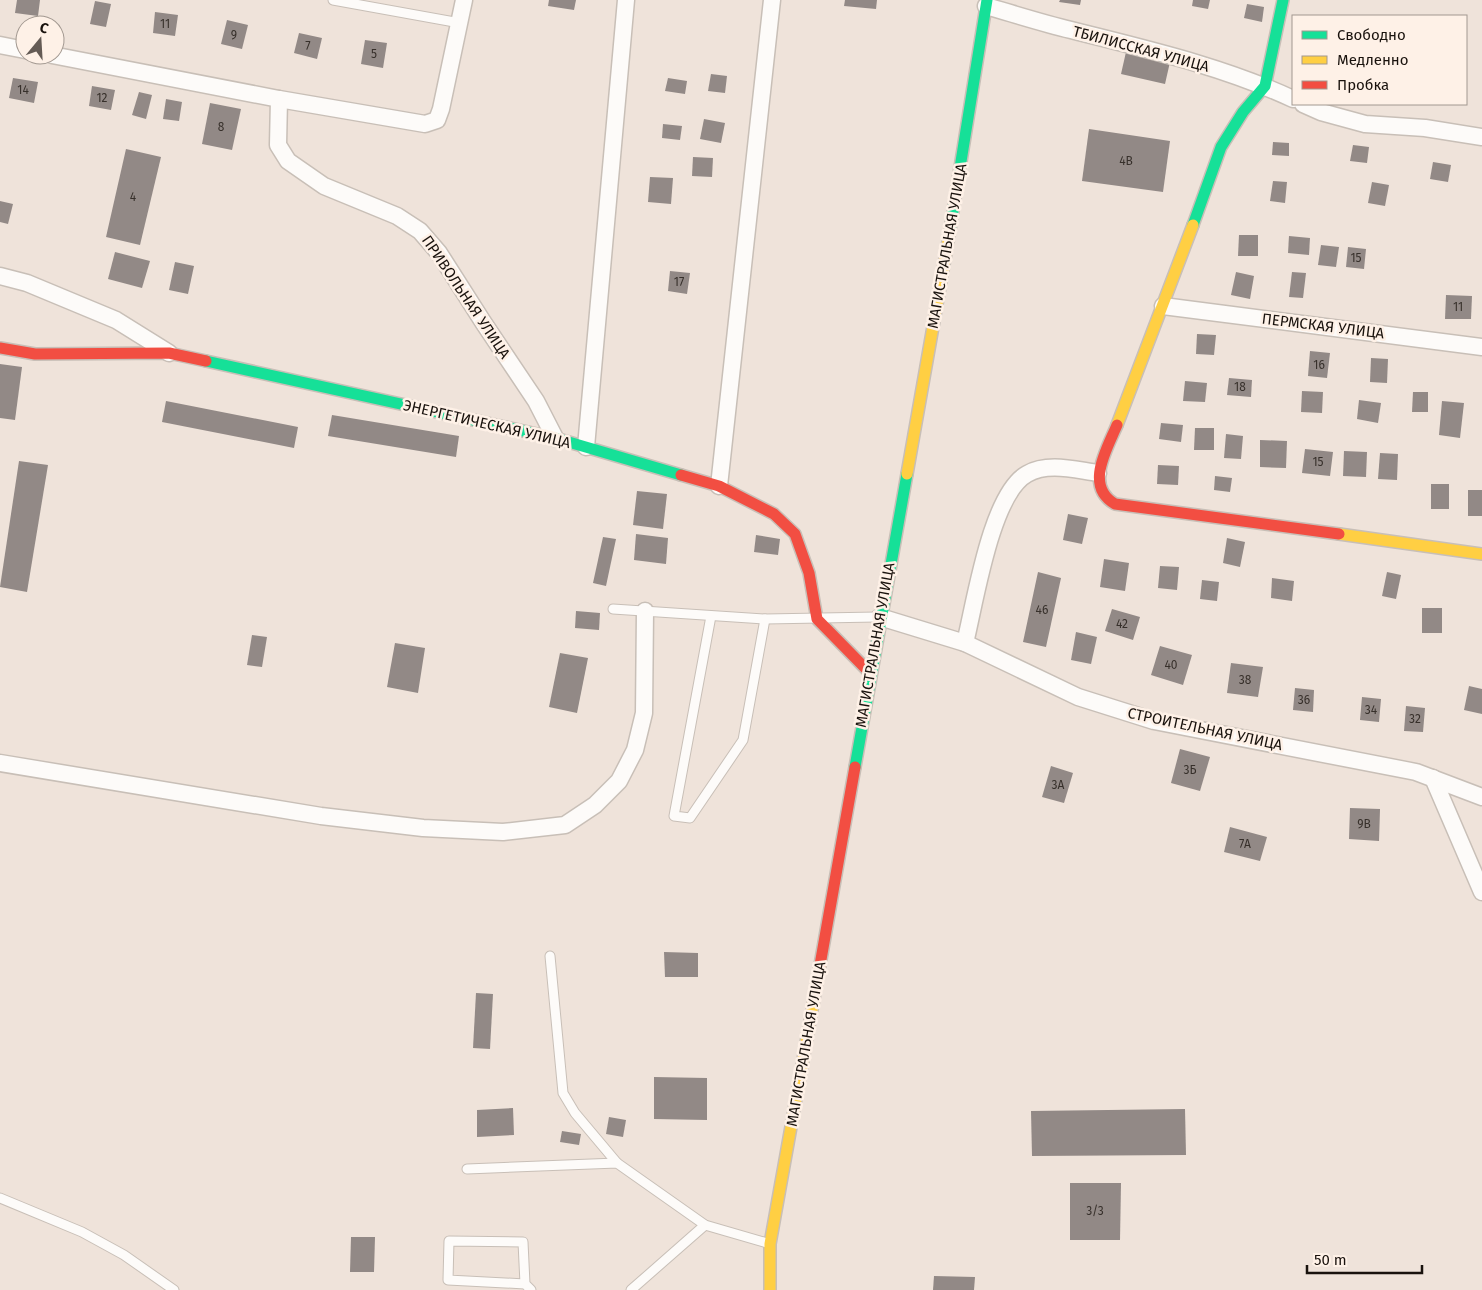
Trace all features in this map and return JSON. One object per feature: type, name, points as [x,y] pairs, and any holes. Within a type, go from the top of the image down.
[{"type":"main road","points":[[1283,0],[1265,86],[1243,112],[1221,147],[1163,306],[1098,472],[1102,492],[1107,500],[1115,504],[1482,554]]},
{"type":"main road","name":"МАГИСТРАЛЬНАЯ УЛИЦА","points":[[770,1290],[770,1244],[870,673],[970,122],[986,3]]},
{"type":"main road","name":"ЭНЕРГЕТИЧЕСКАЯ УЛИЦА","points":[[0,348],[34,354],[169,353],[555,438],[719,486],[774,514],[795,534],[809,573],[817,619]]},
{"type":"main road","points":[[817,619],[870,673]]},
{"type":"street","points":[[65,58],[278,99],[431,123],[437,120],[440,115],[464,0]]},
{"type":"street","points":[[586,447],[626,0]]},
{"type":"street","points":[[719,486],[772,0]]},
{"type":"street","name":"ТБИЛИССКАЯ УЛИЦА","points":[[986,3],[1068,30],[1170,54],[1265,86],[1292,99]]},
{"type":"street","points":[[0,45],[15,48]]},
{"type":"street","name":"ПРИВОЛЬНАЯ УЛИЦА","points":[[278,99],[278,146],[288,161],[324,186],[397,216],[420,231],[439,253],[482,322],[536,401],[555,438]]},
{"type":"street","points":[[1305,105],[1321,112],[1365,124],[1425,128],[1482,137]]},
{"type":"street","points":[[0,276],[27,282],[116,320],[169,353]]},
{"type":"street","name":"ПЕРМСКАЯ УЛИЦА","points":[[1163,306],[1482,347]]},
{"type":"street","points":[[965,642],[997,515],[1007,493],[1026,474],[1055,467],[1098,472]]},
{"type":"street","points":[[0,763],[321,816],[423,828],[503,832],[564,826],[595,805],[619,780],[635,750],[644,714],[645,611]]},
{"type":"street","name":"СТРОИТЕЛЬНАЯ УЛИЦА","points":[[880,617],[965,642],[1078,697],[1154,721],[1416,772],[1482,797]]},
{"type":"street","points":[[1432,778],[1482,892]]},
{"type":"lane","points":[[333,0],[460,23]]},
{"type":"lane","points":[[613,609],[766,620],[880,617]]},
{"type":"lane","points":[[711,616],[674,816],[690,818],[743,740],[766,620]]},
{"type":"lane","points":[[550,956],[564,1093],[575,1113],[617,1163],[705,1225],[770,1244]]},
{"type":"lane","points":[[467,1169],[617,1163]]},
{"type":"lane","points":[[0,1198],[82,1232],[124,1255],[174,1290]]},
{"type":"lane","points":[[631,1290],[705,1225]]},
{"type":"lane","points":[[449,1241],[523,1242],[528,1287],[474,1286],[448,1280],[449,1241]]},
{"type":"building","points":[[17,0],[40,0],[38,15],[15,13]]},
{"type":"building","points":[[549,0],[576,0],[574,10],[548,6]]},
{"type":"building","points":[[845,0],[877,0],[876,9],[844,6]]},
{"type":"building","points":[[1060,0],[1081,0],[1080,5],[1059,2]]},
{"type":"building","points":[[1193,0],[1210,0],[1208,9],[1192,6]]},
{"type":"building","points":[[95,1],[111,4],[106,27],[90,24]]},
{"type":"building","points":[[1247,4],[1264,7],[1262,22],[1244,18]]},
{"type":"building","points":[[155,12],[178,15],[175,36],[153,33]]},
{"type":"building","points":[[227,20],[248,25],[242,49],[221,44]]},
{"type":"building","points":[[299,33],[322,38],[317,59],[294,53]]},
{"type":"building","points":[[365,40],[387,43],[383,68],[361,64]]},
{"type":"building","points":[[1126,52],[1170,62],[1165,84],[1121,74]]},
{"type":"building","points":[[711,74],[727,76],[725,93],[708,91]]},
{"type":"building","points":[[13,78],[38,82],[34,103],[9,98]]},
{"type":"building","points":[[668,78],[687,81],[685,94],[665,91]]},
{"type":"building","points":[[92,86],[115,90],[111,110],[89,106]]},
{"type":"building","points":[[139,92],[152,95],[146,119],[132,115]]},
{"type":"building","points":[[166,99],[182,102],[179,121],[163,119]]},
{"type":"building","points":[[210,103],[241,109],[232,150],[202,144]]},
{"type":"building","points":[[704,119],[725,123],[721,143],[700,139]]},
{"type":"building","points":[[663,124],[682,126],[680,140],[662,138]]},
{"type":"building","points":[[1089,129],[1170,141],[1163,192],[1082,181]]},
{"type":"building","points":[[1273,142],[1289,143],[1289,156],[1272,155]]},
{"type":"building","points":[[1353,145],[1369,147],[1367,163],[1350,161]]},
{"type":"building","points":[[126,149],[161,157],[140,245],[106,237]]},
{"type":"building","points":[[693,157],[713,158],[712,177],[692,176]]},
{"type":"building","points":[[1433,162],[1451,165],[1448,182],[1430,179]]},
{"type":"building","points":[[650,177],[673,178],[671,204],[648,202]]},
{"type":"building","points":[[1273,181],[1287,182],[1285,203],[1270,201]]},
{"type":"building","points":[[1372,182],[1389,185],[1385,206],[1368,203]]},
{"type":"building","points":[[0,201],[13,204],[8,224],[0,222]]},
{"type":"building","points":[[1239,235],[1258,235],[1258,256],[1238,256]]},
{"type":"building","points":[[1289,236],[1310,238],[1309,255],[1288,253]]},
{"type":"building","points":[[1321,245],[1339,247],[1336,267],[1318,265]]},
{"type":"building","points":[[1348,247],[1366,249],[1364,269],[1346,267]]},
{"type":"building","points":[[115,252],[150,261],[142,288],[108,279]]},
{"type":"building","points":[[175,262],[194,266],[188,294],[169,290]]},
{"type":"building","points":[[670,271],[690,273],[687,294],[668,291]]},
{"type":"building","points":[[1236,272],[1254,276],[1250,299],[1231,295]]},
{"type":"building","points":[[1292,272],[1306,273],[1303,298],[1289,297]]},
{"type":"building","points":[[1446,295],[1472,296],[1471,319],[1445,319]]},
{"type":"building","points":[[1197,334],[1216,335],[1214,355],[1196,354]]},
{"type":"building","points":[[1310,351],[1330,353],[1327,378],[1308,376]]},
{"type":"building","points":[[1371,358],[1388,359],[1387,383],[1370,382]]},
{"type":"building","points":[[0,364],[22,367],[15,420],[0,418]]},
{"type":"building","points":[[1229,378],[1252,380],[1251,397],[1227,395]]},
{"type":"building","points":[[1185,381],[1207,383],[1205,402],[1183,401]]},
{"type":"building","points":[[1302,391],[1323,392],[1322,413],[1301,412]]},
{"type":"building","points":[[1413,392],[1428,392],[1428,412],[1412,412]]},
{"type":"building","points":[[1359,400],[1381,403],[1378,423],[1357,419]]},
{"type":"building","points":[[166,401],[298,427],[294,448],[162,422]]},
{"type":"building","points":[[1442,401],[1464,403],[1460,438],[1439,435]]},
{"type":"building","points":[[332,415],[459,436],[456,457],[328,436]]},
{"type":"building","points":[[1161,423],[1183,425],[1181,442],[1159,439]]},
{"type":"building","points":[[1195,428],[1214,428],[1214,450],[1194,450]]},
{"type":"building","points":[[1226,434],[1243,436],[1241,459],[1224,458]]},
{"type":"building","points":[[1260,440],[1287,441],[1286,468],[1260,467]]},
{"type":"building","points":[[1305,449],[1333,452],[1330,476],[1302,473]]},
{"type":"building","points":[[1344,451],[1367,452],[1366,477],[1343,476]]},
{"type":"building","points":[[1380,453],[1398,454],[1397,480],[1378,479]]},
{"type":"building","points":[[19,461],[48,465],[27,592],[0,587]]},
{"type":"building","points":[[1158,465],[1179,466],[1178,485],[1157,484]]},
{"type":"building","points":[[1215,476],[1232,478],[1230,492],[1214,490]]},
{"type":"building","points":[[1431,484],[1449,484],[1449,509],[1431,509]]},
{"type":"building","points":[[1468,490],[1482,490],[1482,516],[1468,516]]},
{"type":"building","points":[[637,491],[667,494],[663,529],[633,525]]},
{"type":"building","points":[[1068,514],[1088,518],[1082,544],[1063,540]]},
{"type":"building","points":[[636,534],[668,538],[666,564],[634,560]]},
{"type":"building","points":[[756,535],[780,539],[778,555],[754,552]]},
{"type":"building","points":[[603,537],[616,539],[606,586],[593,583]]},
{"type":"building","points":[[1227,538],[1245,542],[1240,567],[1223,563]]},
{"type":"building","points":[[1104,559],[1129,563],[1125,591],[1100,587]]},
{"type":"building","points":[[1160,566],[1179,567],[1177,590],[1158,588]]},
{"type":"building","points":[[1038,572],[1061,578],[1046,647],[1023,642]]},
{"type":"building","points":[[1387,572],[1401,575],[1396,599],[1382,596]]},
{"type":"building","points":[[1272,578],[1294,581],[1292,601],[1271,598]]},
{"type":"building","points":[[1202,580],[1219,582],[1217,601],[1200,599]]},
{"type":"building","points":[[1422,608],[1442,608],[1442,633],[1422,633]]},
{"type":"building","points":[[1112,609],[1140,617],[1133,640],[1105,631]]},
{"type":"building","points":[[576,611],[600,613],[599,630],[575,628]]},
{"type":"building","points":[[1076,632],[1097,637],[1091,664],[1071,660]]},
{"type":"building","points":[[252,635],[267,637],[262,667],[247,665]]},
{"type":"building","points":[[395,643],[425,648],[418,693],[387,687]]},
{"type":"building","points":[[1160,646],[1192,655],[1183,685],[1151,675]]},
{"type":"building","points":[[560,653],[588,658],[577,713],[549,707]]},
{"type":"building","points":[[1231,663],[1263,667],[1258,697],[1227,693]]},
{"type":"building","points":[[1469,686],[1482,689],[1482,714],[1464,710]]},
{"type":"building","points":[[1295,688],[1314,690],[1313,712],[1293,710]]},
{"type":"building","points":[[1362,697],[1381,699],[1379,722],[1360,720]]},
{"type":"building","points":[[1406,706],[1425,708],[1423,732],[1404,731]]},
{"type":"building","points":[[1180,749],[1210,757],[1200,791],[1171,783]]},
{"type":"building","points":[[1051,766],[1073,773],[1064,803],[1042,797]]},
{"type":"building","points":[[1350,808],[1380,809],[1379,841],[1349,839]]},
{"type":"building","points":[[1230,827],[1267,837],[1260,861],[1224,852]]},
{"type":"building","points":[[664,952],[698,953],[698,977],[665,977]]},
{"type":"building","points":[[476,993],[493,994],[490,1049],[473,1048]]},
{"type":"building","points":[[654,1077],[707,1078],[707,1120],[654,1119]]},
{"type":"building","points":[[513,1108],[514,1135],[477,1137],[477,1110]]},
{"type":"building","points":[[1185,1109],[1186,1155],[1032,1156],[1031,1111]]},
{"type":"building","points":[[609,1117],[626,1120],[623,1137],[606,1134]]},
{"type":"building","points":[[562,1131],[581,1134],[579,1145],[560,1142]]},
{"type":"building","points":[[1070,1183],[1121,1183],[1120,1240],[1070,1240]]},
{"type":"building","points":[[351,1237],[375,1237],[374,1272],[350,1272]]},
{"type":"building","points":[[934,1276],[975,1277],[974,1290],[933,1290]]},
{"type":"traffic: fast","points":[[949,236],[987,0]]},
{"type":"traffic: fast","points":[[1193,225],[1221,147],[1243,112],[1265,86],[1283,0]]},
{"type":"traffic: fast","points":[[206,361],[555,438],[681,475]]},
{"type":"traffic: fast","points":[[855,767],[907,474]]},
{"type":"traffic: slow","points":[[1117,425],[1193,225]]},
{"type":"traffic: slow","points":[[907,474],[949,236]]},
{"type":"traffic: slow","points":[[1339,534],[1482,554]]},
{"type":"traffic: slow","points":[[770,1290],[770,1244],[820,965]]},
{"type":"traffic: jam","points":[[0,348],[35,354],[169,353],[206,361]]},
{"type":"traffic: jam","points":[[1117,425],[1104,456],[1099,477],[1101,487],[1106,496],[1115,504],[1339,534]]},
{"type":"traffic: jam","points":[[681,475],[719,486],[774,514],[795,534],[809,573],[817,619],[870,673]]},
{"type":"traffic: jam","points":[[820,965],[855,767]]}]
